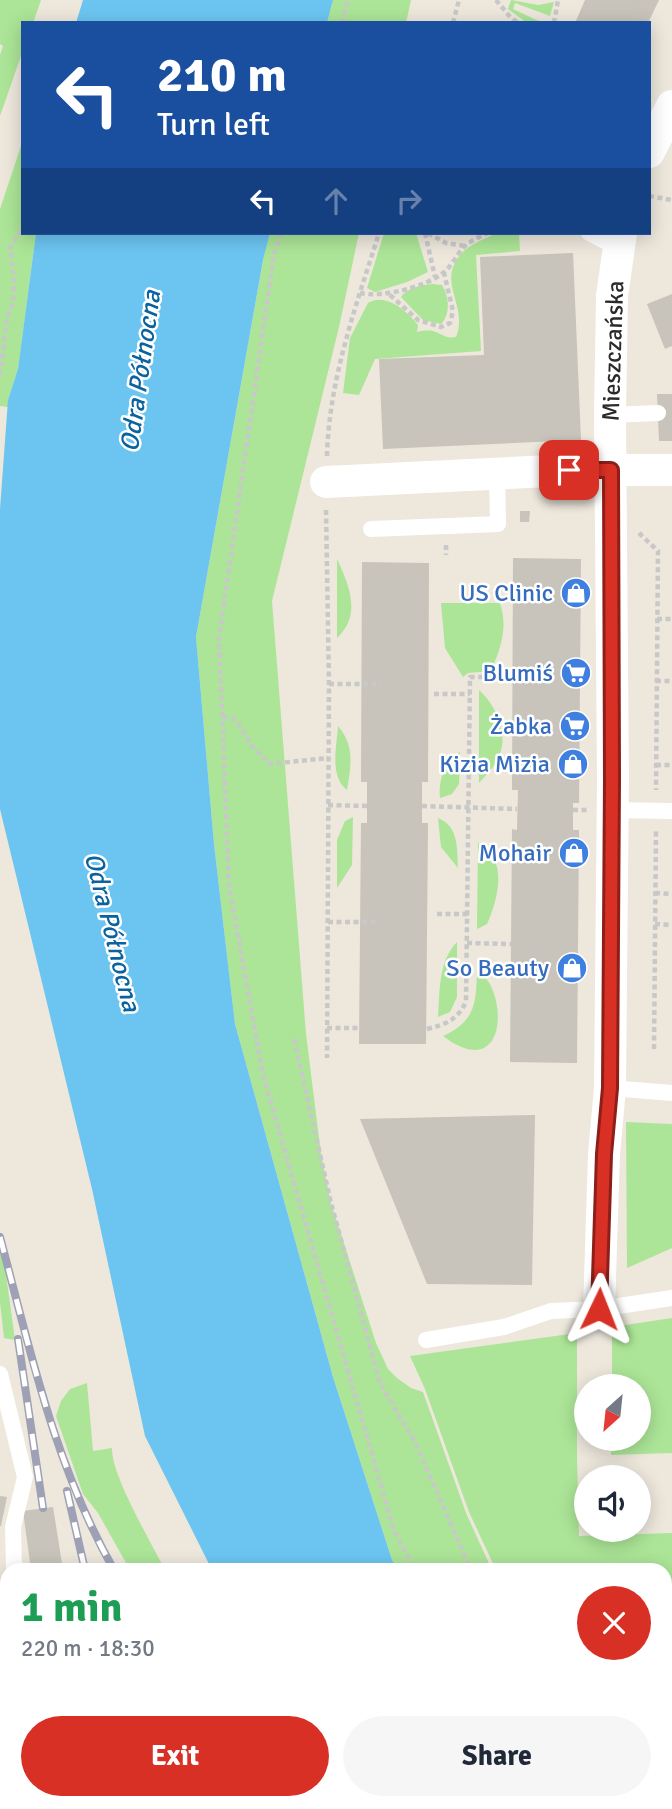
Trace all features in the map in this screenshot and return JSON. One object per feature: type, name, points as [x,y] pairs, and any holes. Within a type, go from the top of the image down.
[{"type":"street","points":[[651,148],[672,106]]},
{"type":"street","name":"Mieszczańska","points":[[599,1309],[604,1154],[610,1088],[612,296],[620,240]]},
{"type":"street","points":[[326,482],[611,470],[672,470]]},
{"type":"lane","points":[[598,235],[620,240]]},
{"type":"lane","points":[[610,415],[657,413]]},
{"type":"lane","points":[[371,530],[498,524],[498,474]]},
{"type":"lane","points":[[612,810],[664,811]]},
{"type":"lane","points":[[610,1088],[672,1093]]},
{"type":"lane","points":[[426,1340],[504,1326],[551,1311],[599,1309],[672,1298]]},
{"type":"lane","points":[[0,1374],[24,1478],[13,1527],[14,1563]]},
{"type":"path","points":[[343,21],[348,0]]},
{"type":"path","points":[[454,21],[459,0]]},
{"type":"path","points":[[496,0],[516,21]]},
{"type":"path","points":[[554,21],[558,0]]},
{"type":"path","points":[[651,197],[672,200]]},
{"type":"path","points":[[0,375],[5,352],[7,318],[13,302],[14,281],[10,248],[21,230]]},
{"type":"path","points":[[280,235],[274,254],[219,638],[229,886],[263,1075],[394,1531],[411,1563]]},
{"type":"path","points":[[327,1058],[328,420],[340,364],[378,235]]},
{"type":"path","points":[[427,235],[435,277]]},
{"type":"path","points":[[431,235],[446,243],[465,246]]},
{"type":"path","points":[[360,293],[373,296],[389,294],[444,273],[465,246],[484,235]]},
{"type":"path","points":[[389,294],[418,320],[441,327],[450,323],[453,311],[444,273]]},
{"type":"path","points":[[635,529],[658,551],[656,765],[664,811],[655,894],[654,1049]]},
{"type":"path","points":[[657,619],[672,619]]},
{"type":"path","points":[[426,1029],[441,1026],[462,1012],[466,1001],[470,677],[513,677]]},
{"type":"path","points":[[656,681],[672,681]]},
{"type":"path","points":[[329,684],[381,684]]},
{"type":"path","points":[[434,694],[470,694]]},
{"type":"path","points":[[223,716],[236,720],[252,746],[270,764],[328,758]]},
{"type":"path","points":[[656,765],[672,765]]},
{"type":"path","points":[[328,806],[367,806]]},
{"type":"path","points":[[422,806],[517,809]]},
{"type":"path","points":[[655,894],[672,894]]},
{"type":"path","points":[[437,914],[468,914]]},
{"type":"path","points":[[328,922],[378,922]]},
{"type":"path","points":[[655,924],[672,925]]},
{"type":"path","points":[[467,943],[511,944]]},
{"type":"path","points":[[327,1028],[359,1028]]},
{"type":"path","points":[[294,1039],[331,1203],[380,1383],[415,1442],[468,1563]]},
{"type":"green space","points":[[0,0],[41,0],[34,21],[21,21],[21,56],[0,116],[0,55],[3,46],[0,44]]},
{"type":"green space","points":[[333,0],[411,0],[406,21],[328,21]]},
{"type":"green space","points":[[511,0],[538,5],[554,2],[550,16],[515,3],[513,9],[539,21],[524,21],[508,9]]},
{"type":"green space","points":[[21,146],[21,235],[36,235],[18,370],[8,407],[0,406],[0,209]]},
{"type":"green space","points":[[269,235],[359,235],[339,327],[272,601],[306,1034],[321,1154],[331,1203],[376,1343],[388,1369],[411,1388],[423,1392],[466,1513],[489,1563],[394,1563],[392,1560],[333,1377],[235,1024],[214,844],[196,637]]},
{"type":"green space","points":[[383,235],[417,235],[428,272],[375,292],[367,288]]},
{"type":"green space","points":[[492,235],[519,235],[520,251],[476,255],[481,351],[375,359],[359,395],[343,393],[350,338],[368,303],[375,300],[389,301],[418,325],[417,332],[431,331],[446,337],[456,337],[459,314],[452,274],[455,264],[469,247]]},
{"type":"green space","points":[[433,284],[442,285],[447,300],[448,310],[441,324],[423,320],[401,297],[411,289]]},
{"type":"green space","points":[[337,559],[349,589],[351,610],[345,629],[337,638]]},
{"type":"green space","points":[[441,603],[500,603],[502,638],[491,671],[468,673],[463,677],[445,648]]},
{"type":"green space","points":[[479,690],[491,704],[499,720],[502,747],[497,760],[479,783]]},
{"type":"green space","points":[[338,726],[349,748],[347,790],[341,784],[336,769]]},
{"type":"green space","points":[[460,752],[459,784],[452,794],[440,798],[440,784],[444,772],[450,761]]},
{"type":"green space","points":[[353,817],[352,865],[337,888],[337,840],[345,821]]},
{"type":"green space","points":[[438,818],[453,832],[458,868],[441,847]]},
{"type":"green space","points":[[478,843],[488,850],[494,859],[498,880],[495,903],[487,924],[477,929]]},
{"type":"green space","points":[[457,942],[457,997],[450,1012],[438,1017],[443,968]]},
{"type":"green space","points":[[477,970],[487,980],[498,1012],[497,1028],[491,1042],[481,1049],[465,1048],[443,1036],[462,1024],[472,1010]]},
{"type":"green space","points":[[626,1122],[672,1124],[672,1248],[627,1268]]},
{"type":"green space","points":[[0,1249],[15,1340],[4,1338],[0,1302]]},
{"type":"green space","points":[[672,1318],[672,1453],[611,1455],[611,1451],[651,1451],[651,1374],[612,1374],[612,1327]]},
{"type":"green space","points":[[577,1333],[577,1374],[574,1374],[574,1451],[577,1451],[577,1465],[574,1465],[574,1542],[651,1542],[651,1534],[672,1533],[672,1563],[493,1563],[469,1512],[425,1389],[410,1356]]},
{"type":"green space","points":[[87,1383],[93,1451],[112,1448],[118,1475],[161,1563],[126,1563],[98,1513],[83,1494],[56,1416],[61,1401],[70,1389]]},
{"type":"water","points":[[83,0],[333,0],[328,21],[77,21]]},
{"type":"water","name":"Odra Północna","points":[[36,235],[269,235],[196,637],[214,844],[235,1024],[333,1377],[394,1563],[208,1563],[145,1436],[92,1189],[0,809],[0,509],[8,400],[18,369]]},
{"type":"building","points":[[585,0],[659,0],[649,21],[576,21]]},
{"type":"building","points":[[573,253],[581,440],[383,449],[379,359],[484,355],[480,257]]},
{"type":"building","points":[[672,294],[672,346],[665,349],[647,304]]},
{"type":"building","points":[[657,394],[672,394],[672,441],[659,441]]},
{"type":"building","points":[[520,511],[530,511],[529,522],[520,522]]},
{"type":"building","points":[[513,558],[581,559],[579,803],[573,803],[573,830],[579,830],[577,1063],[510,1062],[512,829],[517,830],[518,790],[512,790]]},
{"type":"building","points":[[362,562],[429,563],[428,782],[422,782],[422,823],[428,823],[426,1044],[359,1044],[361,823],[367,823],[367,782],[361,782]]},
{"type":"building","points":[[535,1115],[532,1285],[427,1284],[360,1119]]},
{"type":"building","points":[[0,1496],[7,1497],[1,1526],[0,1526]]},
{"type":"building","points":[[53,1507],[62,1563],[30,1563],[23,1511]]},
{"type":"railway","points":[[0,1237],[34,1365],[60,1449],[75,1490],[110,1563]]},
{"type":"railway","points":[[18,1339],[43,1508]]},
{"type":"railway","points":[[67,1491],[83,1563]]},
{"type":"place","name":"US Clinic","points":[[576,593]]},
{"type":"place","name":"Blumiś","points":[[576,673]]},
{"type":"place","name":"Żabka","points":[[575,726]]},
{"type":"place","name":"Kizia Mizia","points":[[573,764]]},
{"type":"place","name":"Mohair","points":[[574,853]]},
{"type":"place","name":"So Beauty","points":[[572,968]]},
{"type":"route","points":[[569,470],[611,470],[610,1088],[604,1154],[599,1309]]}]
